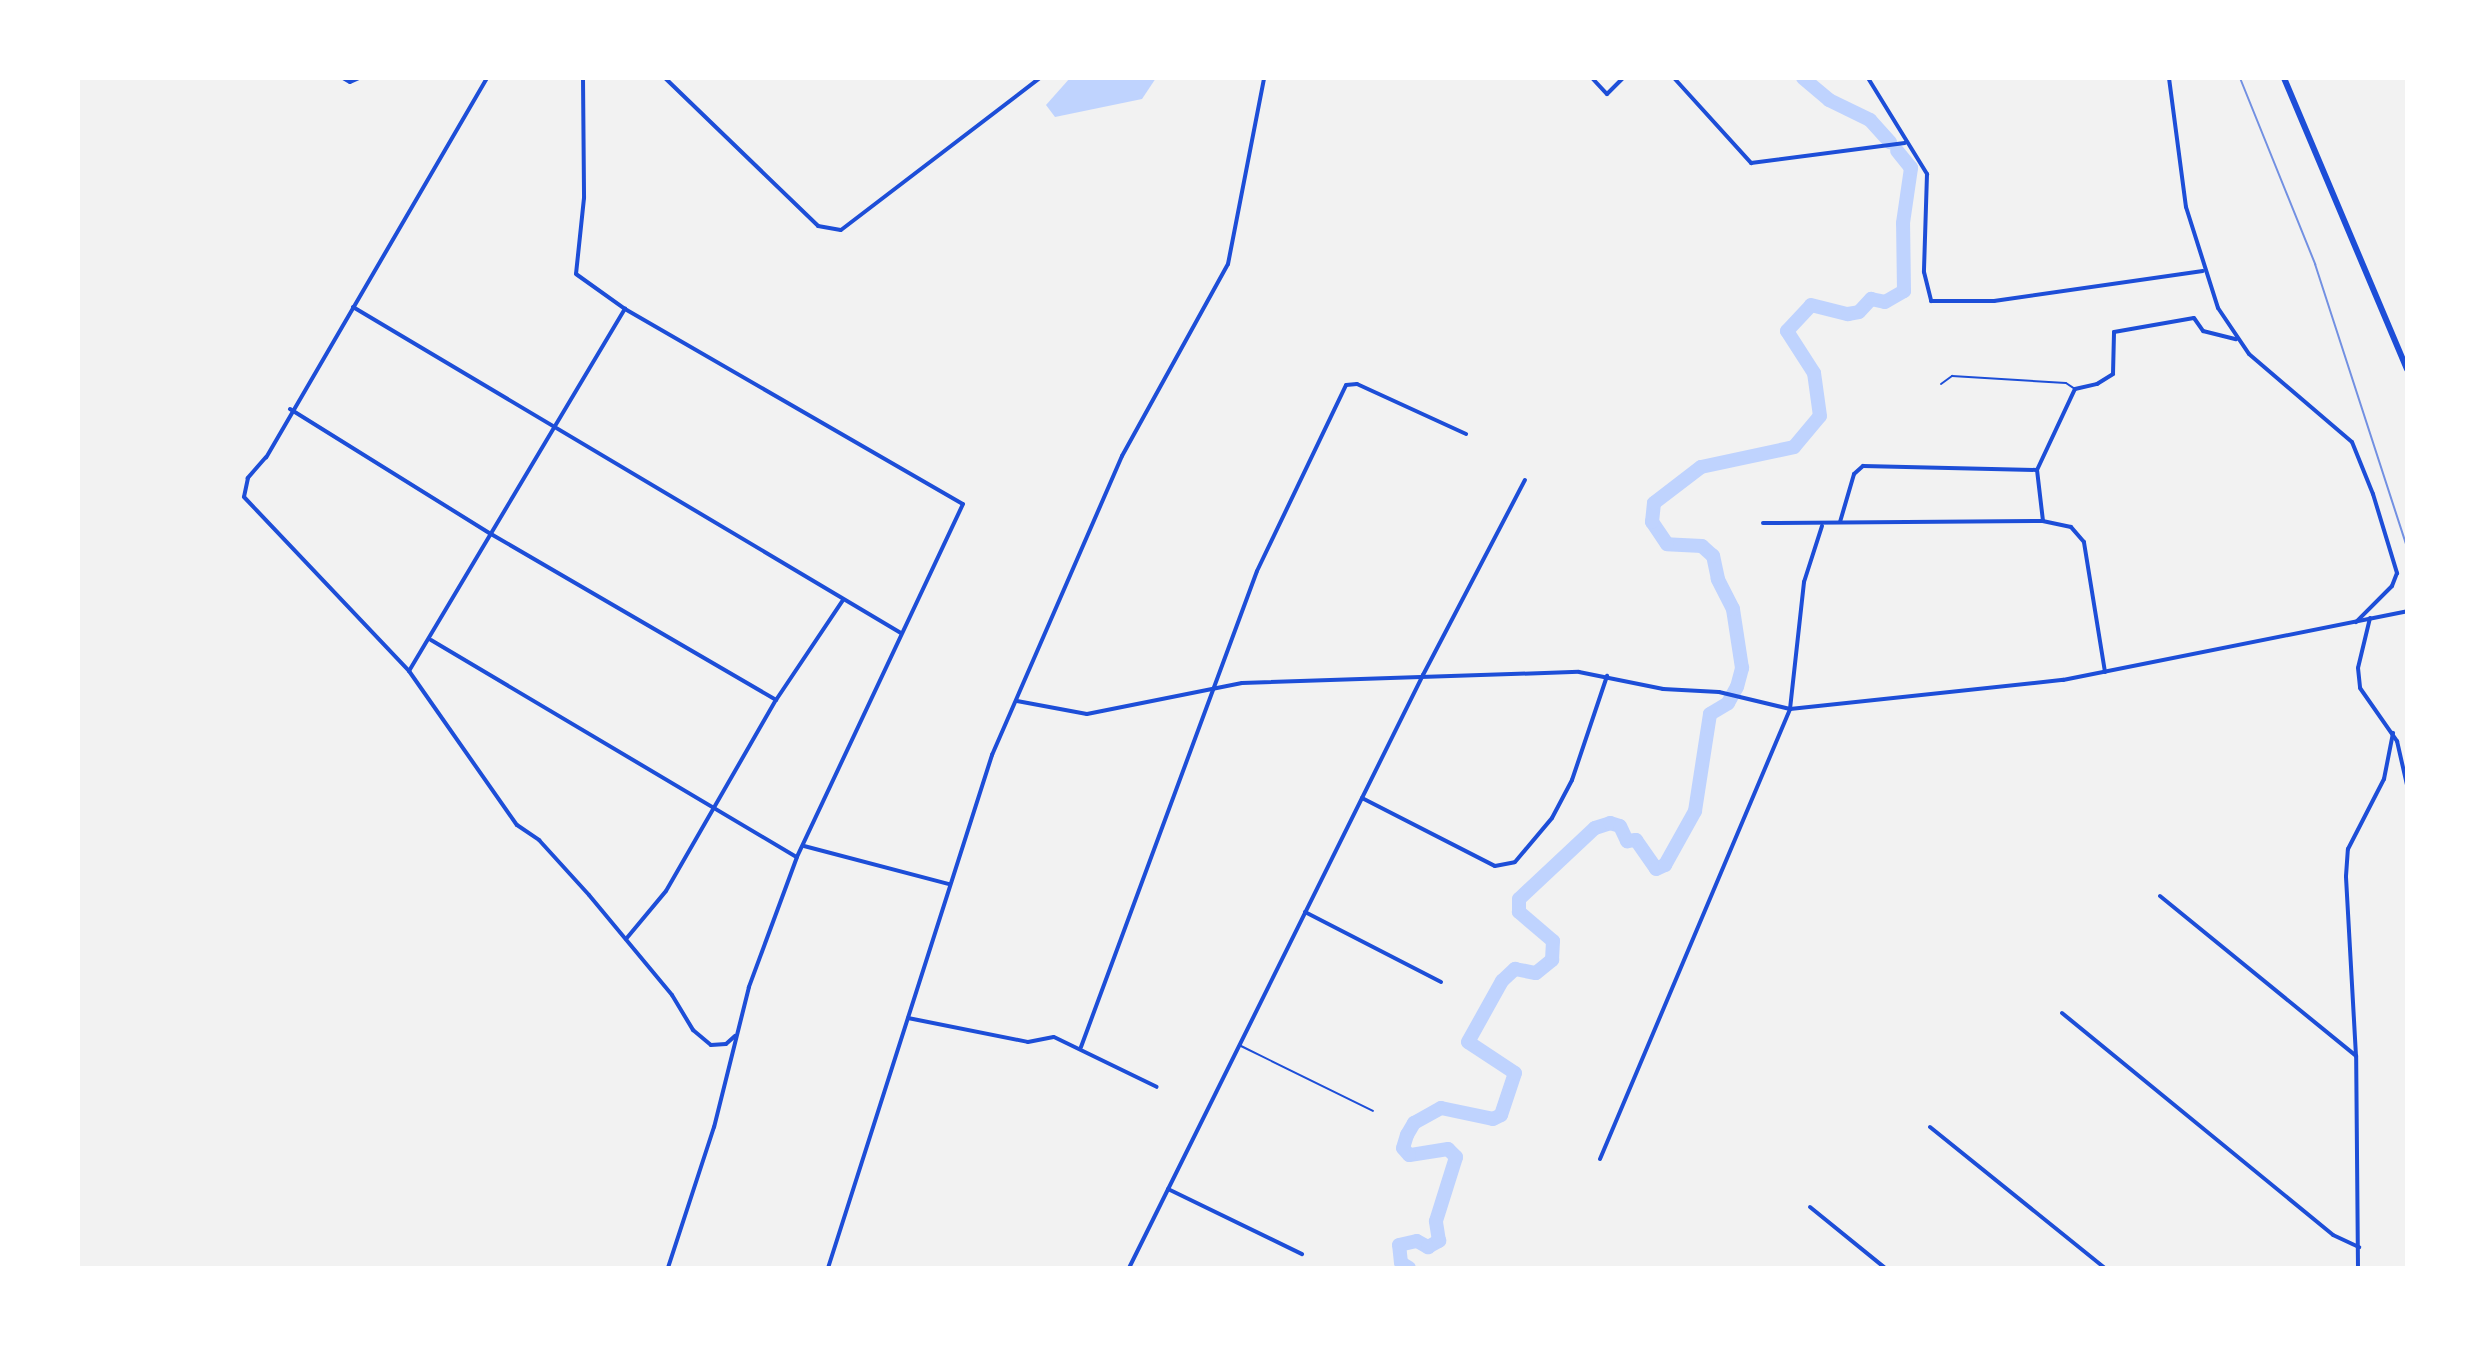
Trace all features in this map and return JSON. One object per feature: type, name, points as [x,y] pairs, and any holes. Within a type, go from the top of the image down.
[{"type":"main road","points":[[2284,78],[2407,369]]},
{"type":"street","points":[[343,78],[350,82],[359,78]]},
{"type":"street","points":[[487,78],[290,409],[266,457],[248,478],[244,497],[409,671],[517,825],[539,840],[626,939],[702,1038],[711,1045],[726,1044],[736,1035]]},
{"type":"street","points":[[583,78],[584,198],[576,274],[625,309],[963,504],[797,857],[736,1035],[714,1127],[668,1268]]},
{"type":"street","points":[[665,78],[818,226],[841,230],[1040,78]]},
{"type":"street","points":[[828,1268],[992,755],[1122,456],[1228,264],[1264,78]]},
{"type":"street","points":[[1592,78],[1607,94],[1623,78]]},
{"type":"street","points":[[1674,78],[1751,163],[1905,143]]},
{"type":"street","points":[[1868,78],[1905,143],[1927,174],[1924,272],[1931,301],[1994,301],[2203,271]]},
{"type":"street","points":[[2169,78],[2186,207],[2203,271],[2237,339],[2352,442],[2361,461],[2397,573],[2392,586],[2356,622]]},
{"type":"street","points":[[353,307],[901,633]]},
{"type":"street","points":[[409,671],[431,640],[551,424],[625,309]]},
{"type":"street","points":[[2043,521],[2037,470],[2075,389],[2113,374],[2114,332],[2194,318],[2203,331],[2237,339]]},
{"type":"street","points":[[1081,1047],[1210,687],[1257,571],[1346,385],[1357,384],[1466,434]]},
{"type":"street","points":[[290,409],[491,534],[776,700]]},
{"type":"street","points":[[1840,522],[1854,474],[1863,466],[2037,470]]},
{"type":"street","points":[[1129,1268],[1423,675],[1525,480]]},
{"type":"street","points":[[1763,523],[1822,526],[1840,522],[2043,521],[2081,532],[2105,672]]},
{"type":"street","points":[[1600,1159],[1790,709],[1804,582],[1822,526]]},
{"type":"street","points":[[626,939],[666,891],[776,700],[843,600]]},
{"type":"street","points":[[1017,701],[1087,714],[1210,687],[1423,675],[1608,675],[1663,689],[1729,695],[1790,709],[2105,672],[2407,611]]},
{"type":"street","points":[[2370,618],[2358,679],[2362,695],[2393,733],[2407,785]]},
{"type":"street","points":[[431,640],[797,857]]},
{"type":"street","points":[[1362,798],[1495,866],[1515,862],[1552,818],[1572,780],[1608,675]]},
{"type":"street","points":[[2358,1268],[2356,1056],[2348,849],[2384,779],[2393,733]]},
{"type":"street","points":[[804,846],[949,884]]},
{"type":"street","points":[[2160,896],[2356,1056]]},
{"type":"street","points":[[1305,912],[1441,982]]},
{"type":"street","points":[[2062,1013],[2333,1235],[2359,1247]]},
{"type":"street","points":[[908,1018],[1028,1042],[1054,1037],[1081,1047],[1157,1087]]},
{"type":"street","points":[[1930,1127],[2105,1268]]},
{"type":"street","points":[[1168,1189],[1302,1254]]},
{"type":"street","points":[[1810,1207],[1885,1268]]},
{"type":"lane","points":[[1941,384],[1952,376],[2066,383],[2075,389]]},
{"type":"lane","points":[[1239,1045],[1373,1111]]},
{"type":"water","points":[[1070,78],[1156,78],[1142,99],[1055,117],[1046,105]]},
{"type":"waterway","points":[[1803,78],[1829,100],[1870,120],[1890,142]]},
{"type":"waterway","points":[[1409,1268],[1401,1263],[1399,1245],[1417,1241],[1428,1247],[1439,1241],[1436,1221],[1456,1157],[1448,1149],[1409,1155],[1403,1148],[1407,1135],[1414,1123],[1441,1108],[1493,1119],[1501,1115],[1515,1073],[1468,1042],[1502,981],[1515,969],[1536,973],[1552,960],[1553,941],[1519,912],[1519,899],[1595,828],[1610,823],[1620,826],[1627,841],[1636,840],[1656,869],[1665,865],[1695,811],[1710,714],[1728,703],[1737,687],[1742,668],[1733,609],[1718,579],[1713,556],[1702,546],[1667,544],[1652,522],[1654,503],[1701,467],[1794,447],[1820,416],[1814,373],[1787,331],[1811,305],[1848,314],[1859,312],[1871,299],[1885,302],[1904,291],[1903,223],[1911,168],[1897,151]]},
{"type":"railway","points":[[2240,78],[2315,264],[2407,547]]}]
